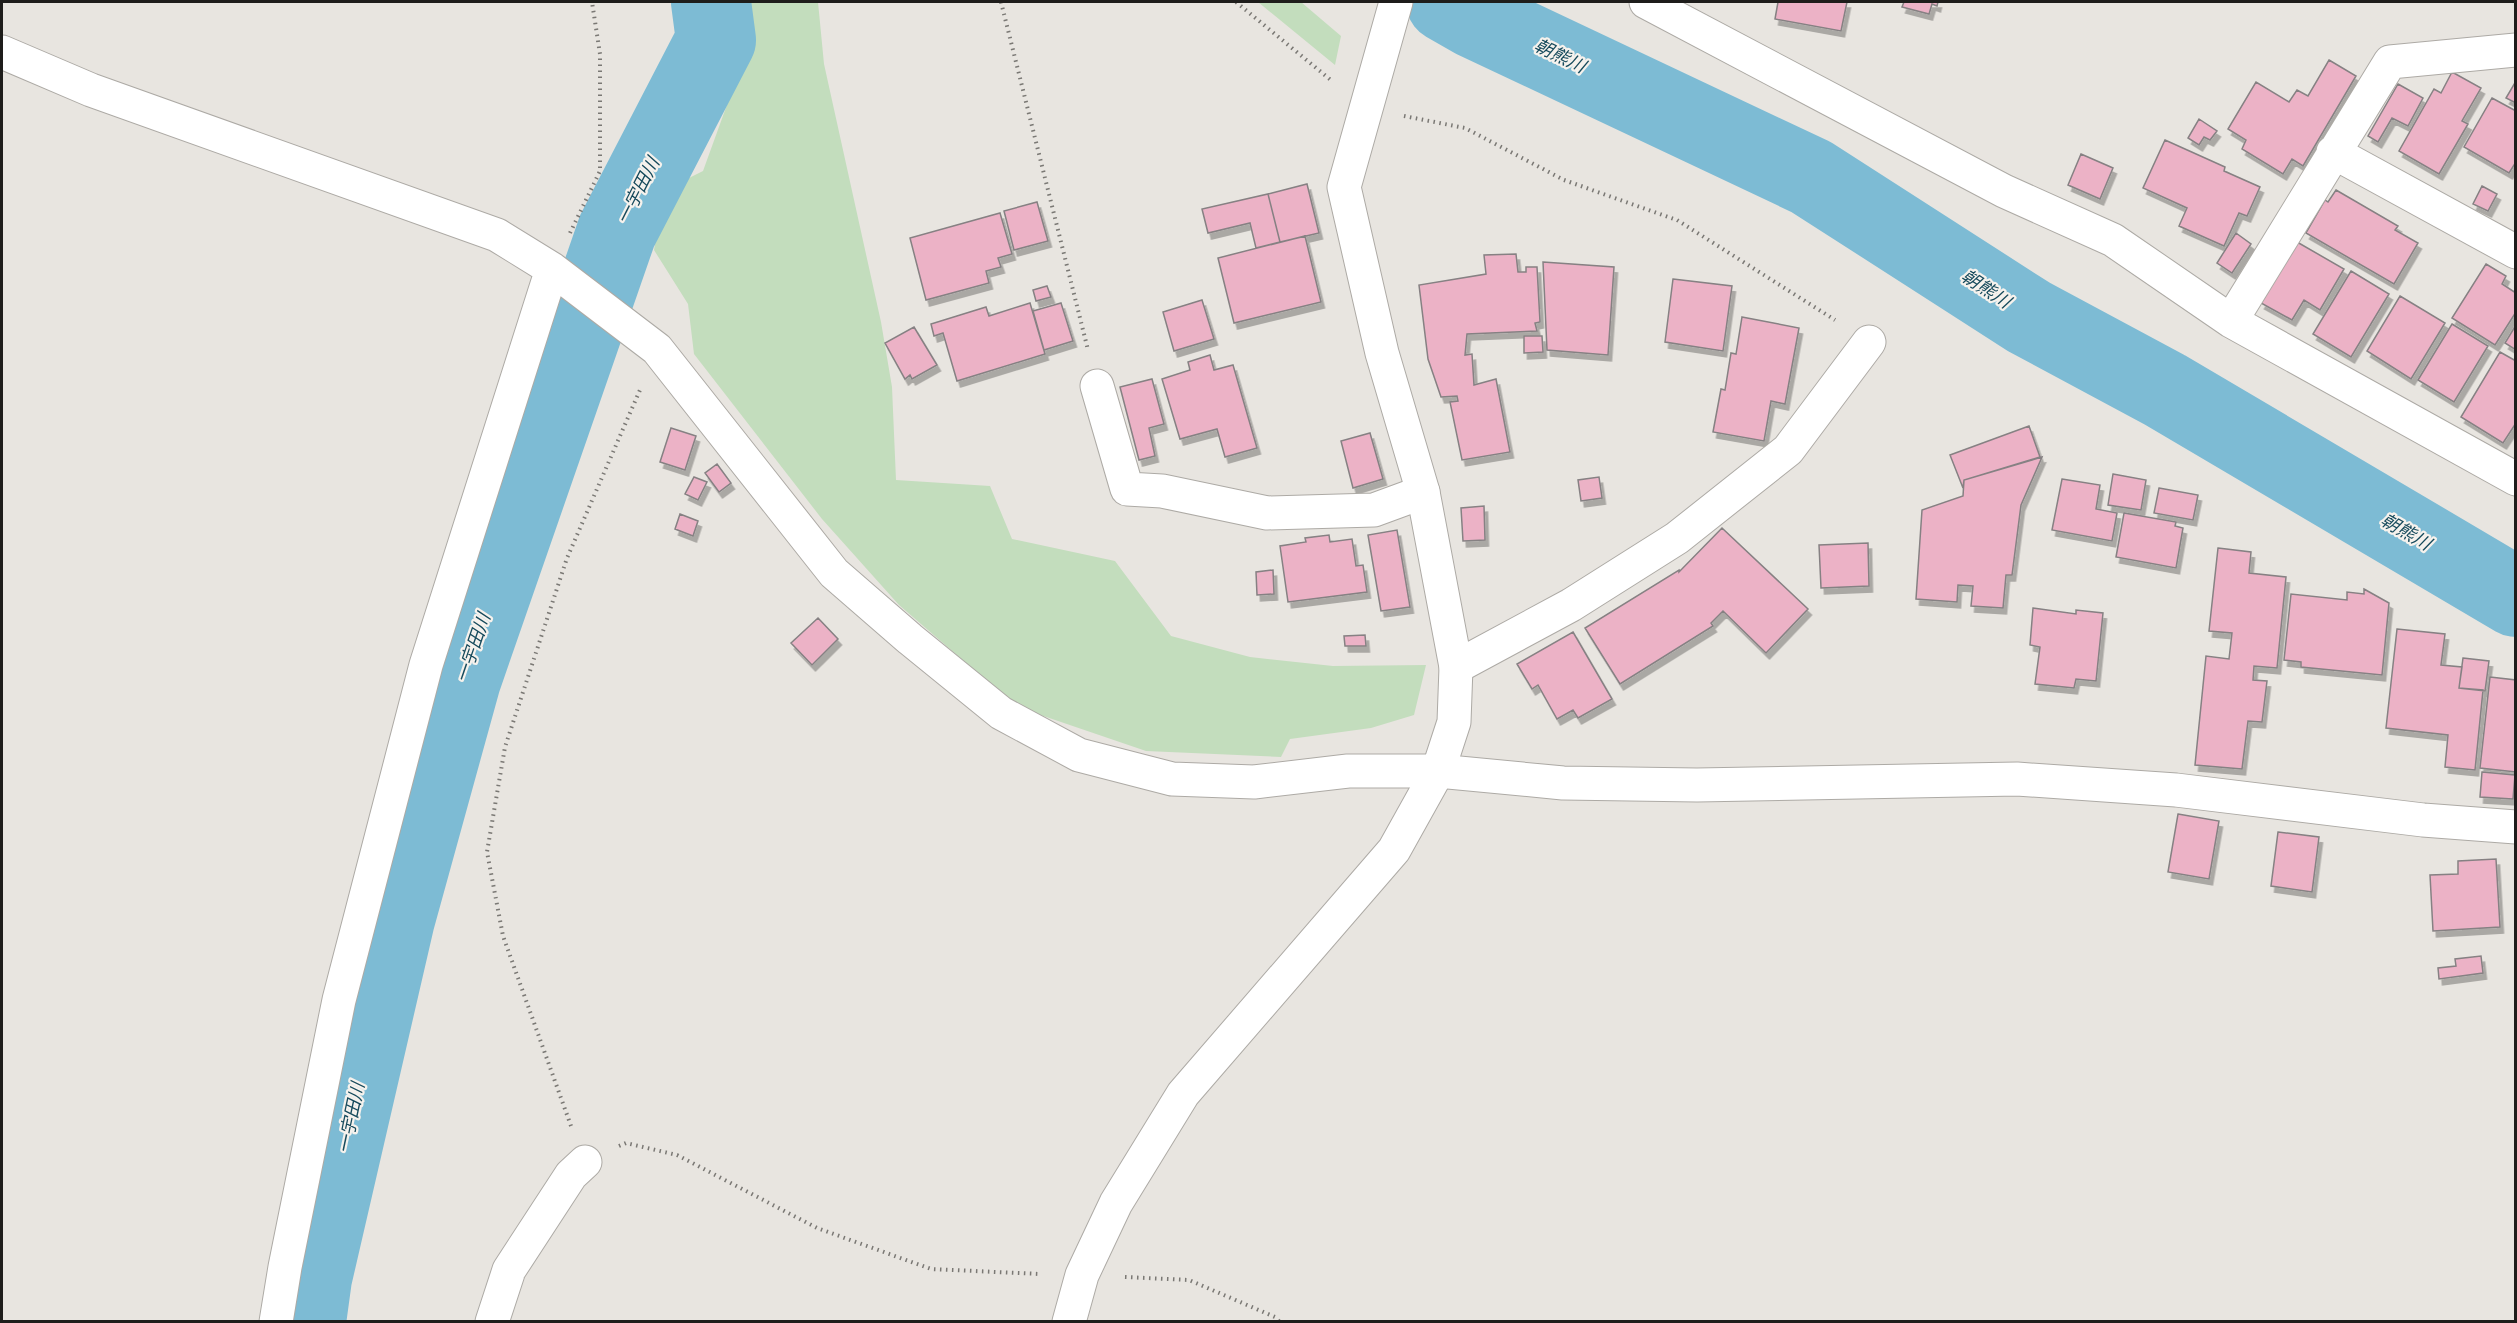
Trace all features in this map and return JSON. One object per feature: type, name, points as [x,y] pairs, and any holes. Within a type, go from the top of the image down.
[{"type":"street","points":[[1069,1322],[1082,1275],[1116,1203],[1183,1094],[1394,850],[1438,771],[1454,722],[1456,667],[1423,492],[1382,353],[1344,187],[1396,2]]},
{"type":"street","points":[[1646,2],[2004,191],[2113,240],[2231,321],[2516,478]]},
{"type":"street","points":[[2231,321],[2390,62],[2516,50]]},
{"type":"street","points":[[2,52],[91,90],[497,235],[558,273],[646,341],[834,573],[1001,713],[1079,755],[1172,780],[1254,782],[1348,771],[1438,771],[1563,783],[1685,785],[2017,779],[2176,790],[2423,820],[2516,827]]},
{"type":"street","points":[[2333,152],[2516,252]]},
{"type":"street","points":[[276,1322],[339,1000],[426,665],[558,273]]},
{"type":"street","points":[[1456,667],[1571,605],[1677,538],[1788,450],[1869,342]]},
{"type":"street","points":[[1097,386],[1127,489],[1162,491],[1267,513],[1374,510],[1423,492]]},
{"type":"street","points":[[492,1322],[509,1270],[571,1175],[585,1162]]},
{"type":"path","points":[[558,273],[600,171],[600,54],[592,2]]},
{"type":"path","points":[[1001,2],[1097,386]]},
{"type":"path","points":[[1236,2],[1365,108],[1465,128],[1564,180],[1677,220],[1869,342]]},
{"type":"path","points":[[646,341],[624,431],[567,558],[505,747],[487,852],[503,936],[585,1162],[626,1143],[677,1155],[817,1228],[931,1269],[1189,1280],[1275,1317],[1280,1322]]},
{"type":"green space","points":[[749,2],[818,2],[824,64],[881,322],[892,387],[896,480],[990,486],[1012,539],[1115,561],[1171,636],[1250,657],[1333,666],[1426,665],[1414,715],[1371,728],[1290,739],[1281,757],[1146,751],[1017,707],[899,605],[822,519],[694,354],[688,304],[654,250],[665,190],[703,171],[745,55]]},
{"type":"green space","points":[[1258,2],[1301,2],[1341,36],[1335,65]]},
{"type":"building","points":[[1778,2],[1847,2],[1841,31],[1775,19]]},
{"type":"building","points":[[1904,2],[1938,2],[1937,6],[1932,4],[1929,14],[1902,7]]},
{"type":"building","points":[[2329,60],[2356,76],[2303,166],[2292,159],[2283,174],[2242,149],[2246,140],[2228,129],[2256,82],[2289,102],[2297,90],[2308,96]]},
{"type":"building","points":[[2452,72],[2481,88],[2462,121],[2468,124],[2439,174],[2399,151],[2434,89],[2441,93]]},
{"type":"building","points":[[2516,81],[2516,103],[2506,98]]},
{"type":"building","points":[[2398,84],[2423,98],[2408,126],[2392,118],[2378,142],[2368,136]]},
{"type":"building","points":[[2492,98],[2516,111],[2516,162],[2509,173],[2464,147]]},
{"type":"building","points":[[2199,119],[2217,131],[2210,140],[2204,137],[2199,145],[2188,138]]},
{"type":"building","points":[[2165,140],[2225,167],[2224,171],[2260,187],[2247,216],[2239,213],[2224,246],[2179,226],[2187,208],[2143,188]]},
{"type":"building","points":[[2081,154],[2113,168],[2100,199],[2068,185]]},
{"type":"building","points":[[1307,184],[1319,233],[1280,242],[1268,194]]},
{"type":"building","points":[[2482,186],[2497,194],[2488,211],[2473,204]]},
{"type":"building","points":[[2336,190],[2398,226],[2395,230],[2418,243],[2394,284],[2306,233],[2325,200],[2328,202]]},
{"type":"building","points":[[1268,194],[1280,242],[1256,248],[1250,223],[1208,233],[1202,209]]},
{"type":"building","points":[[1037,202],[1048,241],[1014,250],[1004,211]]},
{"type":"building","points":[[1000,213],[1012,254],[998,258],[1001,267],[986,271],[989,283],[926,300],[910,238]]},
{"type":"building","points":[[2236,233],[2251,244],[2232,273],[2217,263]]},
{"type":"building","points":[[1305,236],[1321,302],[1234,323],[1218,258]]},
{"type":"building","points":[[2297,242],[2344,269],[2320,310],[2304,300],[2292,320],[2261,303]]},
{"type":"building","points":[[1516,254],[1518,272],[1526,272],[1526,267],[1537,267],[1540,322],[1535,323],[1537,331],[1467,334],[1465,355],[1472,354],[1474,385],[1496,379],[1510,452],[1462,460],[1450,402],[1458,401],[1457,396],[1441,397],[1428,359],[1419,285],[1486,274],[1484,255]]},
{"type":"building","points":[[1543,262],[1614,267],[1608,355],[1547,350]]},
{"type":"building","points":[[2486,264],[2506,276],[2502,284],[2516,293],[2516,312],[2495,345],[2452,318]]},
{"type":"building","points":[[2351,271],[2389,294],[2351,357],[2313,334]]},
{"type":"building","points":[[1673,279],[1732,286],[1723,351],[1665,342]]},
{"type":"building","points":[[1047,286],[1051,297],[1036,301],[1033,290]]},
{"type":"building","points":[[2400,296],[2445,323],[2411,379],[2367,351]]},
{"type":"building","points":[[1202,300],[1214,339],[1174,351],[1163,312]]},
{"type":"building","points":[[1030,303],[1045,354],[957,381],[943,333],[934,336],[931,324],[986,307],[989,316]]},
{"type":"building","points":[[1061,303],[1073,341],[1044,350],[1033,311]]},
{"type":"building","points":[[1742,317],[1799,328],[1785,404],[1771,401],[1764,441],[1713,432],[1721,389],[1725,390],[1731,353],[1736,354]]},
{"type":"building","points":[[2452,324],[2488,346],[2454,402],[2418,380]]},
{"type":"building","points":[[2516,325],[2516,350],[2505,343]]},
{"type":"building","points":[[914,327],[937,365],[912,379],[910,375],[905,379],[885,343]]},
{"type":"building","points":[[1524,336],[1542,336],[1543,352],[1524,353]]},
{"type":"building","points":[[2500,352],[2516,361],[2516,423],[2503,443],[2461,417]]},
{"type":"building","points":[[1210,355],[1214,370],[1233,365],[1257,448],[1225,457],[1217,429],[1180,439],[1162,379],[1190,370],[1188,362]]},
{"type":"building","points":[[1152,379],[1164,424],[1149,428],[1155,456],[1139,460],[1120,387]]},
{"type":"building","points":[[2029,426],[2040,457],[1964,480],[1963,488],[1950,455]]},
{"type":"building","points":[[671,428],[696,436],[685,470],[660,462]]},
{"type":"building","points":[[1370,433],[1383,479],[1353,488],[1341,441]]},
{"type":"building","points":[[2042,457],[2021,505],[2012,575],[2006,575],[2003,608],[1971,606],[1973,586],[1958,585],[1957,602],[1916,599],[1922,510],[1963,496],[1964,480]]},
{"type":"building","points":[[717,464],[731,483],[719,492],[705,473]]},
{"type":"building","points":[[2113,474],[2146,480],[2141,510],[2108,505]]},
{"type":"building","points":[[694,477],[707,482],[698,500],[685,494]]},
{"type":"building","points":[[1599,477],[1602,498],[1581,501],[1578,480]]},
{"type":"building","points":[[2062,479],[2100,485],[2096,509],[2117,513],[2112,541],[2052,530]]},
{"type":"building","points":[[2159,488],[2198,495],[2193,520],[2154,513]]},
{"type":"building","points":[[1484,506],[1485,540],[1463,541],[1461,508]]},
{"type":"building","points":[[2124,513],[2176,522],[2175,526],[2183,528],[2176,568],[2116,557]]},
{"type":"building","points":[[680,514],[698,521],[693,536],[675,529]]},
{"type":"building","points":[[1722,528],[1808,609],[1766,653],[1723,611],[1711,623],[1713,626],[1620,684],[1585,628],[1679,570],[1679,572]]},
{"type":"building","points":[[1397,530],[1410,607],[1381,611],[1368,535]]},
{"type":"building","points":[[1329,535],[1330,542],[1352,539],[1356,566],[1363,565],[1367,592],[1288,602],[1280,546],[1306,542],[1305,538]]},
{"type":"building","points":[[1868,543],[1869,586],[1821,588],[1819,545]]},
{"type":"building","points":[[2218,548],[2251,552],[2249,573],[2286,577],[2277,668],[2254,666],[2253,680],[2267,681],[2262,722],[2248,721],[2242,769],[2195,765],[2206,656],[2229,659],[2232,633],[2209,631]]},
{"type":"building","points":[[1273,570],[1274,594],[1257,595],[1256,572]]},
{"type":"building","points":[[2364,589],[2389,603],[2382,675],[2301,667],[2301,662],[2284,660],[2291,594],[2347,600],[2347,592],[2364,594]]},
{"type":"building","points":[[2033,608],[2076,614],[2076,610],[2103,613],[2096,681],[2076,679],[2074,688],[2035,684],[2040,647],[2030,645]]},
{"type":"building","points":[[818,618],[838,639],[812,665],[791,643]]},
{"type":"building","points":[[2397,629],[2445,634],[2441,665],[2462,667],[2459,688],[2483,690],[2475,770],[2445,767],[2448,735],[2386,728]]},
{"type":"building","points":[[1573,632],[1612,699],[1578,718],[1573,710],[1557,719],[1538,685],[1532,689],[1517,664]]},
{"type":"building","points":[[1365,635],[1366,646],[1345,646],[1344,636]]},
{"type":"building","points":[[2463,658],[2489,661],[2485,691],[2459,688]]},
{"type":"building","points":[[2490,677],[2516,680],[2516,772],[2480,768]]},
{"type":"building","points":[[2482,772],[2515,775],[2513,799],[2480,797]]},
{"type":"building","points":[[2178,814],[2219,821],[2209,879],[2168,872]]},
{"type":"building","points":[[2278,832],[2319,837],[2312,892],[2271,886]]},
{"type":"building","points":[[2496,859],[2500,927],[2433,931],[2430,875],[2458,874],[2458,861]]},
{"type":"building","points":[[2481,956],[2483,973],[2439,979],[2438,968],[2456,966],[2455,959]]},
{"type":"waterway","name":"一宇田川","points":[[306,1322],[312,1278],[395,919],[461,680],[617,231],[716,40],[711,2]]},
{"type":"waterway","name":"朝熊川","points":[[1446,2],[1474,18],[1811,177],[2029,317],[2165,390],[2516,597]]}]
